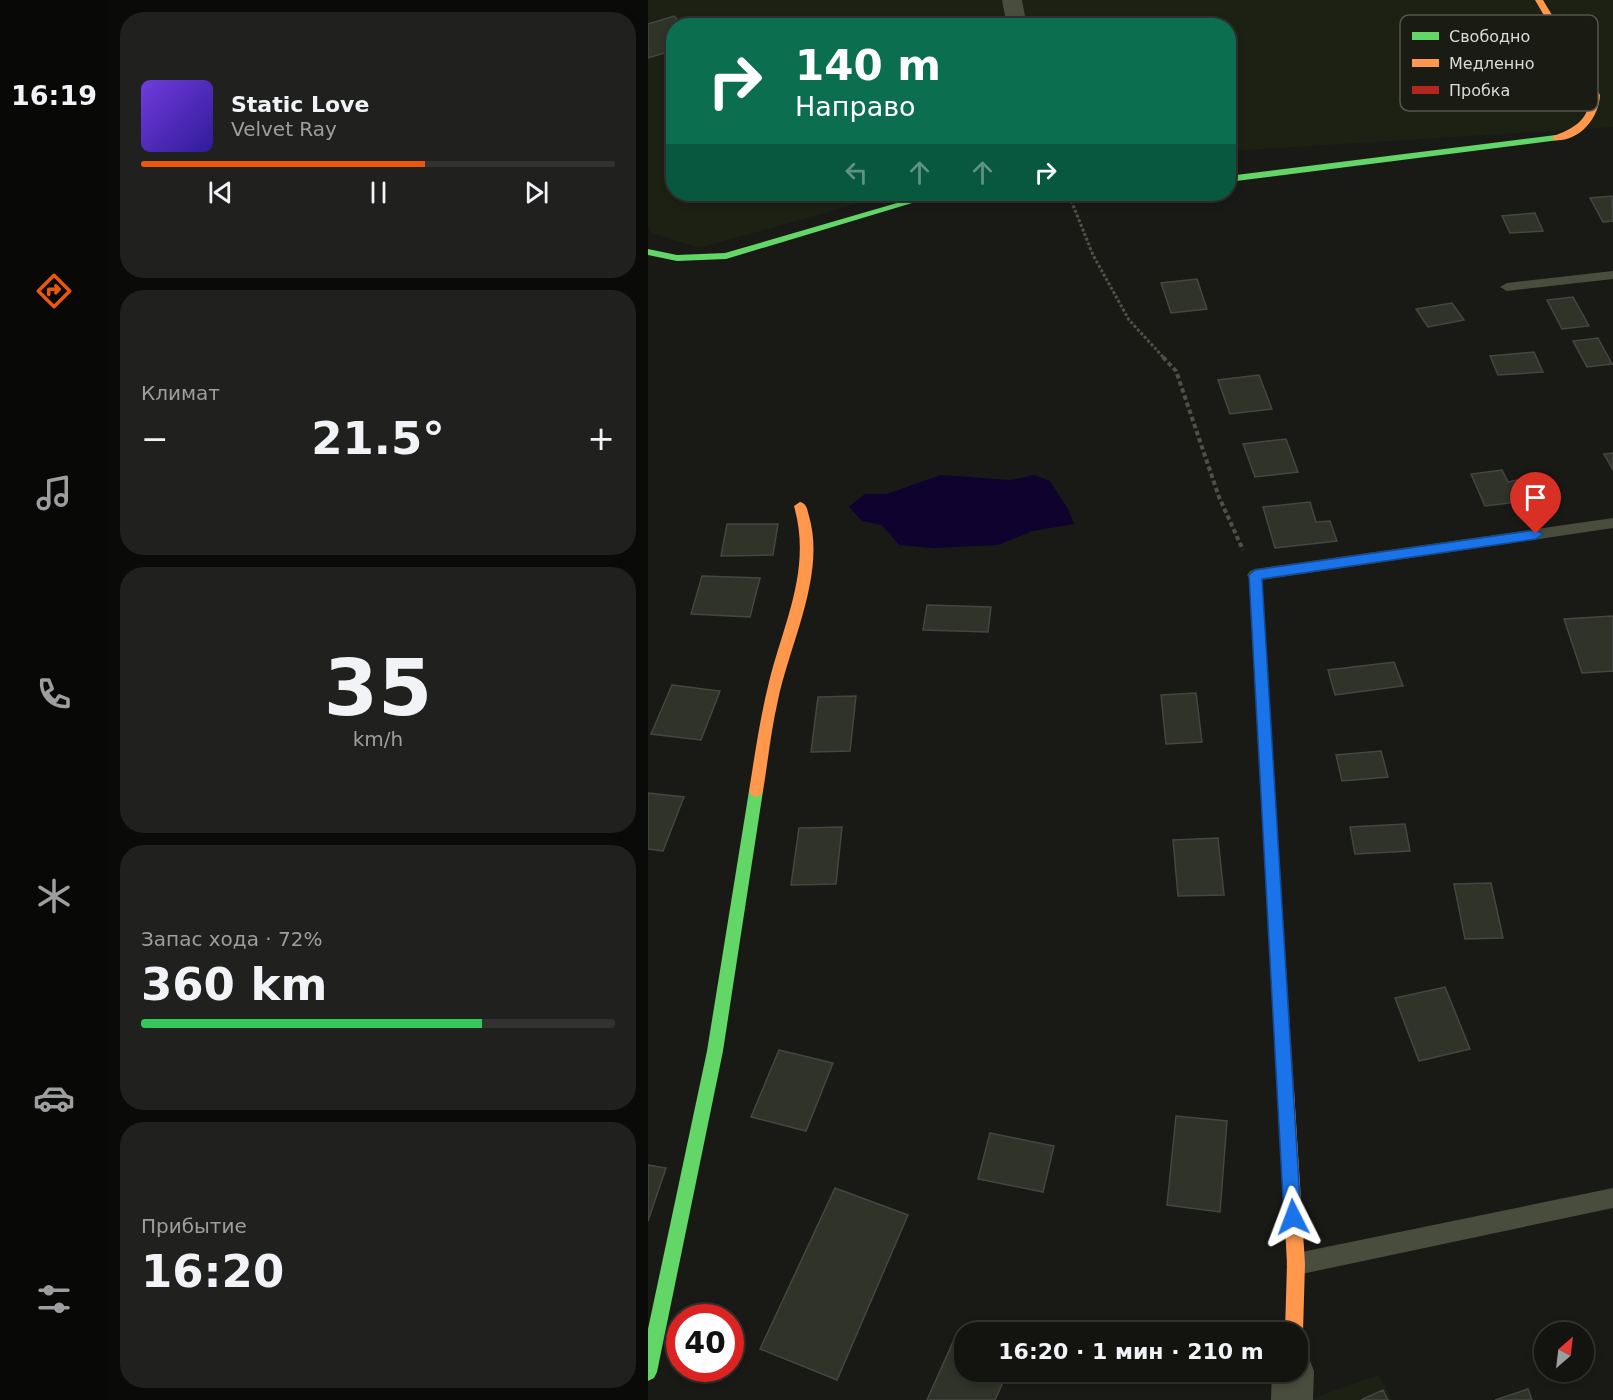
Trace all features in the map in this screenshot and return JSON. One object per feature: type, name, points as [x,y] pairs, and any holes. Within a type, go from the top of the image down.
[{"type":"street","points":[[1012,0],[1015,18]]},
{"type":"street","points":[[1539,0],[1548,15]]},
{"type":"street","points":[[1236,178],[1558,138],[1572,133],[1592,118],[1595,111]]},
{"type":"street","points":[[648,252],[663,257],[693,260],[726,256],[913,201]]},
{"type":"street","points":[[648,1372],[715,1051],[771,700],[808,564],[810,542],[808,521],[800,506]]},
{"type":"street","points":[[1255,575],[1296,1264],[1294,1322]]},
{"type":"street","points":[[1292,1400],[1293,1382]]},
{"type":"lane","points":[[1507,287],[1613,275]]},
{"type":"lane","points":[[1255,575],[1613,523]]},
{"type":"lane","points":[[1296,1264],[1613,1198]]},
{"type":"path","points":[[1071,201],[1093,255],[1129,320],[1176,371],[1219,497],[1255,575]]},
{"type":"shaded area","points":[[648,0],[1613,0],[1613,127],[1236,151],[1236,18],[666,18],[666,201],[868,201],[699,248],[652,233],[648,228]]},
{"type":"shaded area","points":[[941,475],[1011,480],[1034,475],[1050,481],[1068,509],[1074,524],[1033,531],[998,545],[934,548],[899,545],[882,525],[862,521],[849,507],[865,494],[887,494]]},
{"type":"shaded area","points":[[1378,1375],[1393,1400],[1308,1400]]},
{"type":"building","points":[[666,18],[666,52],[648,58],[648,24]]},
{"type":"building","points":[[1612,196],[1613,221],[1603,222],[1590,198]]},
{"type":"building","points":[[1535,213],[1543,231],[1510,233],[1502,216]]},
{"type":"building","points":[[1197,279],[1207,309],[1171,313],[1161,283]]},
{"type":"building","points":[[1573,297],[1589,326],[1562,329],[1547,300]]},
{"type":"building","points":[[1452,303],[1464,320],[1428,327],[1416,309]]},
{"type":"building","points":[[1598,338],[1612,364],[1587,367],[1573,341]]},
{"type":"building","points":[[1534,352],[1543,372],[1498,375],[1490,356]]},
{"type":"building","points":[[1259,375],[1272,409],[1230,414],[1218,380]]},
{"type":"building","points":[[1286,439],[1298,472],[1255,477],[1243,444]]},
{"type":"building","points":[[1613,453],[1613,470],[1604,454]]},
{"type":"building","points":[[1502,470],[1508,482],[1517,480],[1523,493],[1514,494],[1518,502],[1485,506],[1471,474]]},
{"type":"building","points":[[1310,502],[1316,522],[1330,521],[1337,541],[1275,548],[1263,507]]},
{"type":"building","points":[[727,524],[778,524],[773,555],[721,556]]},
{"type":"building","points":[[702,576],[760,578],[750,617],[691,614]]},
{"type":"building","points":[[927,605],[991,607],[988,632],[923,630]]},
{"type":"building","points":[[1613,616],[1613,671],[1582,673],[1564,619]]},
{"type":"building","points":[[1394,662],[1403,686],[1335,695],[1328,670]]},
{"type":"building","points":[[672,685],[720,691],[701,740],[651,734]]},
{"type":"building","points":[[1196,693],[1202,742],[1166,744],[1161,695]]},
{"type":"building","points":[[856,696],[850,751],[811,752],[818,697]]},
{"type":"building","points":[[1381,751],[1388,777],[1342,781],[1336,755]]},
{"type":"building","points":[[648,793],[684,797],[663,851],[648,849]]},
{"type":"building","points":[[1405,824],[1410,851],[1355,854],[1350,827]]},
{"type":"building","points":[[842,827],[836,884],[791,885],[799,828]]},
{"type":"building","points":[[1218,838],[1224,895],[1178,896],[1173,840]]},
{"type":"building","points":[[1491,883],[1503,938],[1465,939],[1454,884]]},
{"type":"building","points":[[1445,987],[1470,1049],[1419,1061],[1395,998]]},
{"type":"building","points":[[779,1050],[833,1063],[806,1131],[751,1117]]},
{"type":"building","points":[[1176,1116],[1227,1121],[1220,1212],[1167,1205]]},
{"type":"building","points":[[990,1133],[1054,1146],[1043,1192],[978,1179]]},
{"type":"building","points":[[648,1165],[666,1168],[648,1221]]},
{"type":"building","points":[[835,1188],[908,1215],[837,1380],[760,1349]]},
{"type":"building","points":[[954,1339],[954,1382],[1003,1382],[995,1400],[927,1400]]},
{"type":"building","points":[[1528,1389],[1532,1400],[1495,1400]]},
{"type":"building","points":[[1383,1390],[1388,1400],[1361,1400]]},
{"type":"traffic: fast","points":[[1236,178],[1556,138]]},
{"type":"traffic: fast","points":[[648,252],[677,258],[726,256],[913,201]]},
{"type":"traffic: fast","points":[[648,1372],[715,1051],[756,791]]},
{"type":"traffic: slow","points":[[1539,0],[1548,15]]},
{"type":"traffic: slow","points":[[1556,138],[1579,128],[1593,111]]},
{"type":"traffic: slow","points":[[756,791],[776,678],[805,576],[808,551],[806,528],[800,506]]},
{"type":"traffic: slow","points":[[1255,575],[1270,825]]},
{"type":"traffic: slow","points":[[1286,1090],[1296,1264],[1294,1322]]},
{"type":"traffic: jam","points":[[1270,825],[1286,1090]]},
{"type":"route","points":[[1293,1217],[1255,575],[1536,534]]}]
